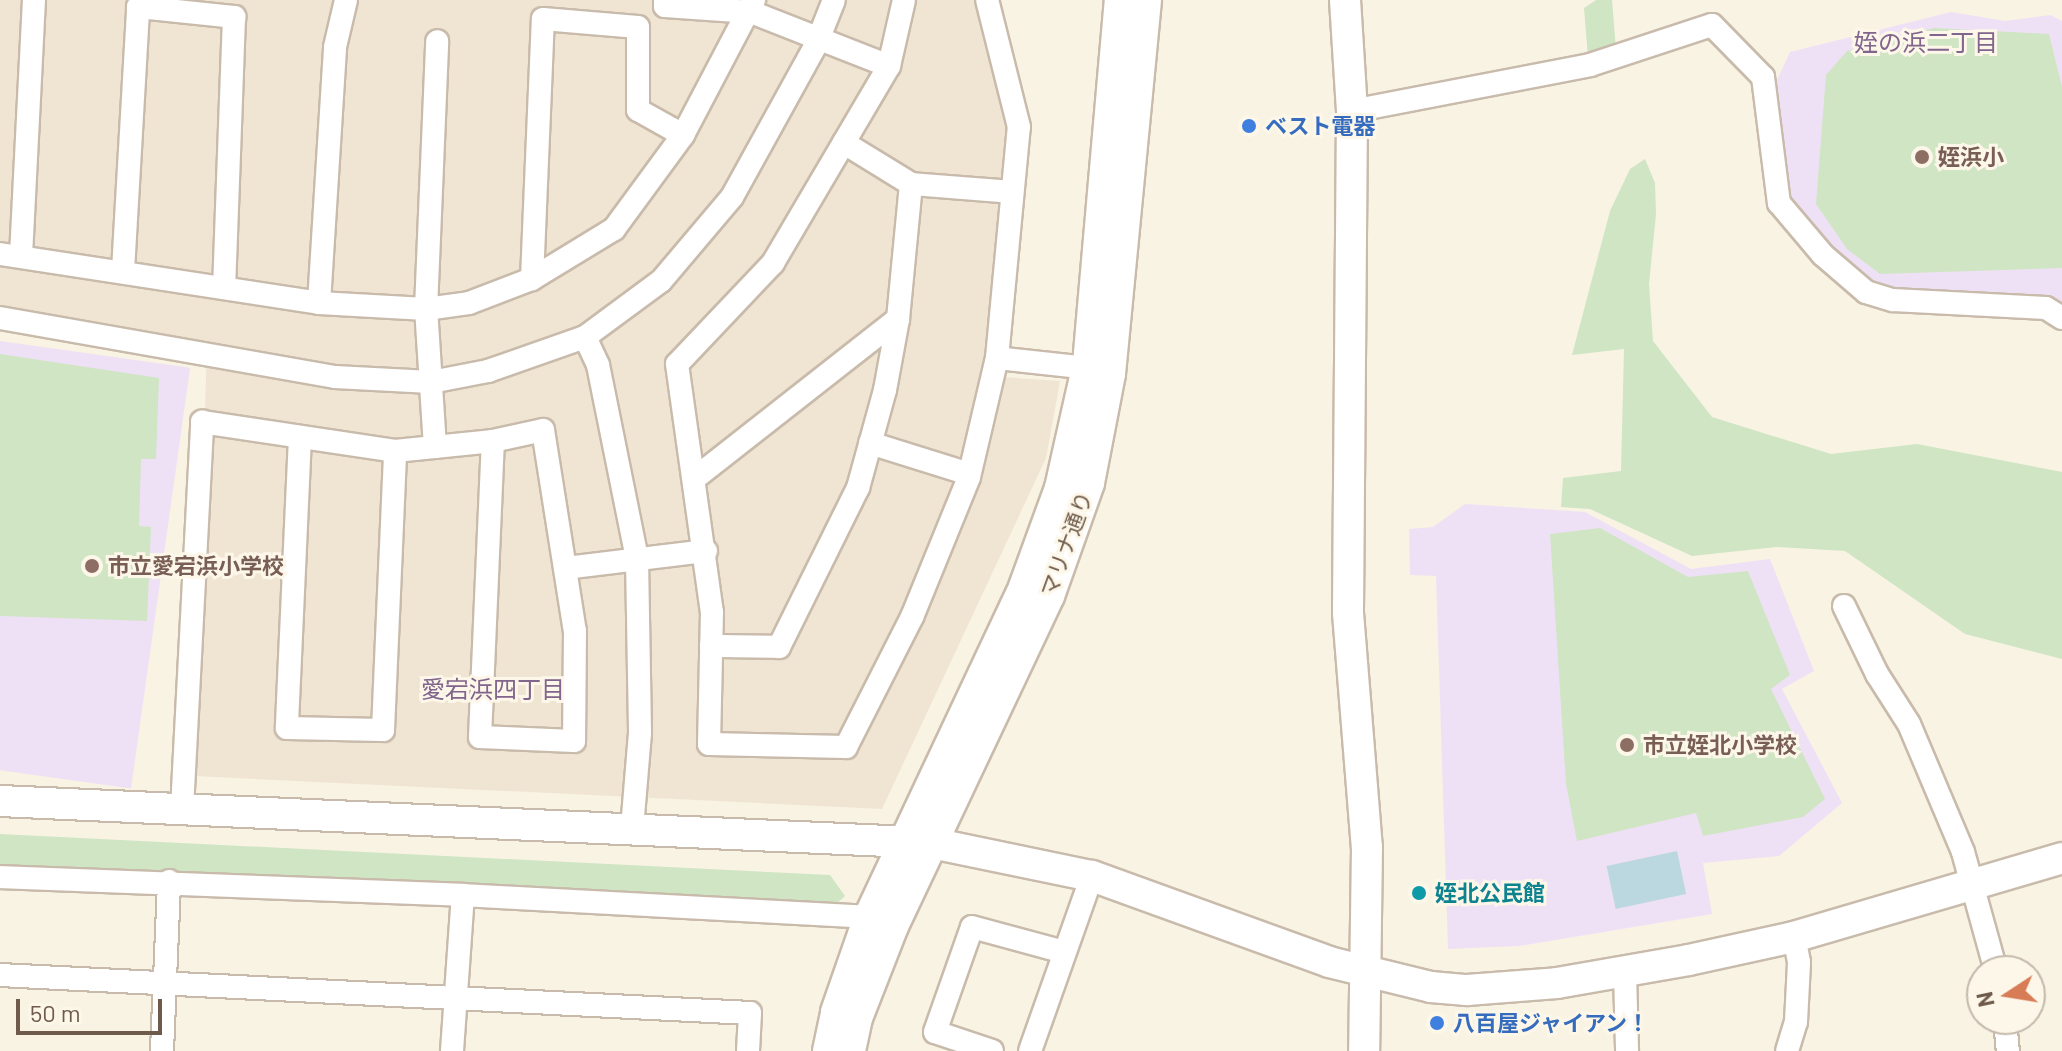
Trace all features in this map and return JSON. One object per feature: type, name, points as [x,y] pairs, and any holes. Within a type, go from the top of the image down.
[{"type":"street","points":[[34,0],[11,255],[319,303],[426,309],[469,303],[532,279],[614,229],[683,135],[752,6]]},
{"type":"street","points":[[319,303],[335,47],[346,0]]},
{"type":"street","points":[[665,0],[665,6],[752,6],[817,41],[889,66]]},
{"type":"street","points":[[0,318],[335,377],[431,382],[488,371],[585,337],[661,281],[732,197],[817,41],[834,0]]},
{"type":"street","points":[[904,0],[889,66],[773,263],[677,364],[706,551],[711,646],[709,744],[846,747],[912,617],[969,474],[997,358],[1019,127],[987,0]]},
{"type":"street","name":"マリナ通り","points":[[1099,369],[1120,0]]},
{"type":"street","name":"マリナ通り","points":[[850,1051],[857,1018],[893,926],[919,843],[1024,587],[1099,369],[1146,0]]},
{"type":"street","points":[[1345,0],[1352,111],[1348,613],[1367,847],[1368,972],[1364,1051]]},
{"type":"street","points":[[123,271],[138,7],[234,17],[224,287]]},
{"type":"street","points":[[532,279],[543,19],[638,27],[638,110],[683,135]]},
{"type":"street","points":[[1352,111],[1590,65],[1712,25],[1763,77],[1779,203],[1823,255],[1866,292],[1893,300],[2046,308],[2062,318]]},
{"type":"street","points":[[435,447],[426,309],[437,41]]},
{"type":"street","points":[[844,143],[911,184],[1012,192]]},
{"type":"street","points":[[711,646],[779,647],[858,488],[898,319],[911,184]]},
{"type":"street","points":[[695,478],[898,319]]},
{"type":"street","points":[[585,337],[598,365],[637,559],[640,733],[632,829]]},
{"type":"street","points":[[997,358],[1099,369]]},
{"type":"street","points":[[182,809],[202,422],[395,451],[493,441],[543,430],[575,631],[574,741],[480,737],[493,441]]},
{"type":"street","points":[[300,437],[287,728],[383,730],[395,451]]},
{"type":"street","points":[[870,443],[969,474]]},
{"type":"street","points":[[565,568],[706,551]]},
{"type":"street","points":[[1844,606],[1877,674],[1909,724],[1972,885],[1992,955]]},
{"type":"street","points":[[0,801],[919,843],[1092,876],[1368,972],[1467,990],[1625,972],[1794,937],[2062,858]]},
{"type":"street","name":"マリナ通り","points":[[828,1051],[836,1012],[869,917],[919,843]]},
{"type":"street","points":[[1030,1051],[1092,876]]},
{"type":"street","points":[[0,877],[169,881],[869,917]]},
{"type":"street","points":[[162,1051],[169,881]]},
{"type":"street","points":[[452,1051],[463,895]]},
{"type":"street","points":[[992,1051],[935,1032],[972,927],[1064,952]]},
{"type":"street","points":[[1787,1051],[1796,1022],[1799,962],[1794,937]]},
{"type":"street","points":[[1625,972],[1627,1051]]},
{"type":"street","points":[[0,975],[165,987],[750,1013],[748,1051]]},
{"type":"shaded area","points":[[0,0],[1001,0],[1031,131],[1002,377],[1060,381],[1046,458],[882,809],[194,776],[207,344],[0,312]]},
{"type":"shaded area","name":"姪浜小","points":[[1951,12],[2005,21],[2050,15],[2062,21],[2062,309],[1867,286],[1797,212],[1790,196],[1775,117],[1776,82],[1790,52]]},
{"type":"shaded area","name":"市立愛宕浜小学校","points":[[0,341],[190,368],[131,789],[0,770]]},
{"type":"shaded area","name":"市立姪北小学校","points":[[1465,504],[1585,512],[1691,569],[1770,559],[1814,671],[1782,689],[1842,803],[1779,856],[1703,863],[1712,914],[1519,946],[1448,949],[1436,576],[1410,575],[1409,529],[1433,527]]},
{"type":"green space","points":[[1596,0],[1612,0],[1616,50],[1588,57],[1584,8]]},
{"type":"green space","name":"姪浜小","points":[[1934,28],[2049,34],[2062,87],[2062,268],[1880,274],[1847,249],[1816,204],[1826,75],[1847,51]]},
{"type":"green space","points":[[1645,159],[1655,183],[1656,214],[1649,284],[1653,341],[1712,417],[1831,454],[1917,444],[2062,472],[2062,659],[1965,634],[1845,551],[1776,547],[1692,556],[1590,509],[1561,507],[1563,478],[1621,471],[1624,349],[1572,355],[1610,211],[1630,169]]},
{"type":"green space","points":[[0,354],[159,378],[156,459],[141,459],[139,526],[151,527],[147,621],[0,616]]},
{"type":"green space","points":[[1600,528],[1688,577],[1748,571],[1790,675],[1771,689],[1825,799],[1803,817],[1703,836],[1696,813],[1577,841],[1566,784],[1550,534]]},
{"type":"green space","points":[[0,834],[830,875],[845,896],[835,905],[0,868]]},
{"type":"water","points":[[1677,851],[1686,894],[1616,909],[1607,866]]},
{"type":"place","name":"ベスト電器","points":[[1249,126]]},
{"type":"place","name":"姪浜小","points":[[1922,157]]},
{"type":"place","name":"市立愛宕浜小学校","points":[[92,566]]},
{"type":"place","name":"市立姪北小学校","points":[[1627,745]]},
{"type":"place","name":"姪北公民館","points":[[1419,893]]},
{"type":"place","name":"八百屋ジャイアン！","points":[[1437,1023]]},
{"type":"district","name":"姪の浜二丁目","points":[[1926,42]]},
{"type":"district","name":"愛宕浜四丁目","points":[[493,689]]}]
